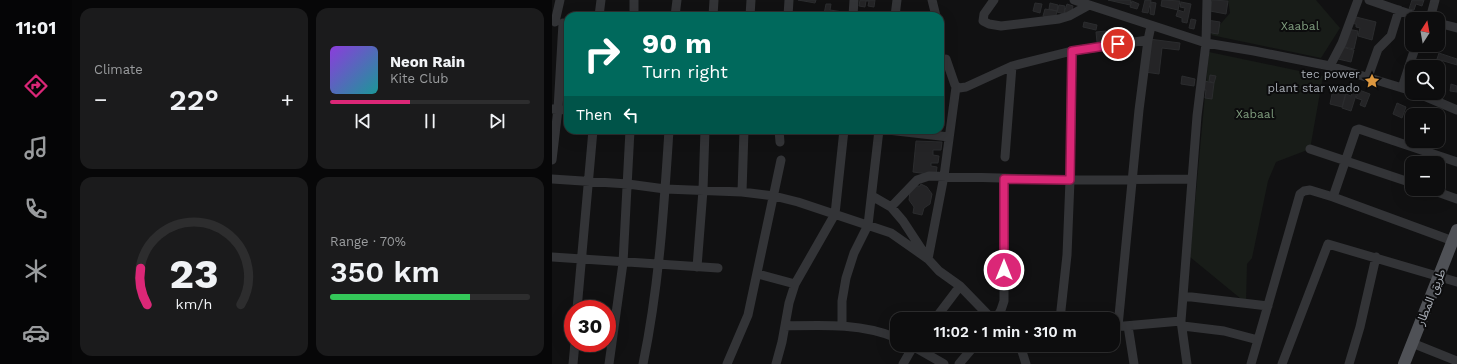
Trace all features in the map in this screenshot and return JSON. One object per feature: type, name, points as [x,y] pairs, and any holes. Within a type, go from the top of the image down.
[{"type":"main road","name":"طريق المطار","points":[[1404,364],[1455,236]]},
{"type":"street","points":[[552,160],[560,0]]},
{"type":"street","points":[[600,12],[602,0]]},
{"type":"street","points":[[634,0],[634,12]]},
{"type":"street","points":[[676,12],[677,0]]},
{"type":"street","points":[[713,12],[714,0]]},
{"type":"street","points":[[750,12],[751,0]]},
{"type":"street","points":[[788,12],[789,0]]},
{"type":"street","points":[[852,12],[854,0]]},
{"type":"street","points":[[896,12],[897,0]]},
{"type":"street","points":[[932,0],[935,12]]},
{"type":"street","points":[[994,0],[984,14],[983,21],[989,24],[1001,26],[1065,18],[1089,5]]},
{"type":"street","points":[[1074,0],[1206,43],[1330,66],[1405,89]]},
{"type":"street","points":[[1187,364],[1182,324],[1183,296],[1192,179],[1206,43],[1207,0]]},
{"type":"street","points":[[1330,66],[1342,43],[1358,0]]},
{"type":"street","points":[[1369,0],[1405,12]]},
{"type":"street","points":[[1432,12],[1436,0]]},
{"type":"street","points":[[1368,77],[1378,49],[1391,36],[1399,10]]},
{"type":"street","points":[[1445,25],[1457,28]]},
{"type":"street","points":[[1118,312],[1148,40],[1151,26]]},
{"type":"street","points":[[956,87],[966,87],[1012,66],[1072,51],[1148,40]]},
{"type":"street","points":[[1061,312],[1067,255],[1072,51]]},
{"type":"street","points":[[1402,88],[1414,52]]},
{"type":"street","points":[[928,259],[944,176],[956,87],[954,85],[946,59]]},
{"type":"street","points":[[1005,157],[1012,66]]},
{"type":"street","points":[[1433,100],[1457,110]]},
{"type":"street","points":[[1333,197],[1356,130],[1359,129],[1457,162]]},
{"type":"street","points":[[578,300],[593,134]]},
{"type":"street","points":[[609,364],[623,263],[630,134]]},
{"type":"street","points":[[643,364],[651,324],[665,188],[668,134]]},
{"type":"street","points":[[697,267],[703,190],[705,134]]},
{"type":"street","points":[[742,192],[744,134]]},
{"type":"street","points":[[779,134],[780,142]]},
{"type":"street","points":[[776,364],[789,303],[795,284],[835,214],[844,134]]},
{"type":"street","points":[[842,325],[842,301],[846,278],[854,253],[868,225],[879,134]]},
{"type":"street","points":[[923,134],[949,137]]},
{"type":"street","points":[[1310,149],[1405,181]]},
{"type":"street","points":[[727,364],[748,315],[758,274],[781,160]]},
{"type":"street","points":[[891,207],[917,180],[922,178],[944,176],[1070,180],[1192,179]]},
{"type":"street","points":[[552,179],[665,188],[742,192],[774,196],[798,202],[891,233],[928,259]]},
{"type":"street","points":[[1000,312],[1004,300],[1004,179]]},
{"type":"street","points":[[1251,364],[1300,194],[1304,191],[1310,190],[1455,236]]},
{"type":"street","points":[[1445,195],[1457,199]]},
{"type":"street","points":[[872,196],[891,207],[903,221],[928,259],[939,271],[960,286],[985,312]]},
{"type":"street","points":[[1282,364],[1326,246],[1330,244],[1457,282]]},
{"type":"street","points":[[552,257],[623,263],[718,268]]},
{"type":"street","points":[[1349,364],[1360,327],[1376,257]]},
{"type":"street","points":[[758,274],[795,284]]},
{"type":"street","points":[[940,312],[960,286]]},
{"type":"street","points":[[1183,296],[1268,306]]},
{"type":"street","points":[[1120,327],[1182,324],[1224,331],[1258,340]]},
{"type":"street","points":[[785,326],[842,325],[890,336]]},
{"type":"street","points":[[1128,326],[1134,364]]},
{"type":"street","points":[[1412,344],[1457,361]]},
{"type":"street","points":[[573,364],[574,352]]},
{"type":"street","points":[[903,364],[909,352]]},
{"type":"street","points":[[924,352],[944,364]]},
{"type":"street","points":[[960,364],[969,352]]},
{"type":"street","points":[[1022,352],[1026,364]]},
{"type":"green space","name":"Xaabal","points":[[1228,0],[1316,0],[1340,28],[1321,58],[1211,35],[1230,13]]},
{"type":"green space","name":"Xabaal","points":[[1209,52],[1323,76],[1310,149],[1276,162],[1268,181],[1252,258],[1247,264],[1246,303],[1190,257]]},
{"type":"building","points":[[798,0],[816,0],[815,3]]},
{"type":"building","points":[[860,0],[875,0],[874,7],[868,6],[869,1],[866,1],[865,7],[859,6]]},
{"type":"building","points":[[1108,0],[1131,0],[1130,5]]},
{"type":"building","points":[[1145,0],[1151,0],[1148,13],[1142,12]]},
{"type":"building","points":[[1162,0],[1180,1],[1178,10],[1161,6]]},
{"type":"building","points":[[1212,0],[1228,1],[1226,14],[1210,11]]},
{"type":"building","points":[[1412,0],[1424,0],[1422,6],[1416,4],[1414,10],[1409,9]]},
{"type":"building","points":[[1132,1],[1139,4],[1137,9],[1130,7]]},
{"type":"building","points":[[1151,2],[1156,3],[1154,15],[1150,14]]},
{"type":"building","points":[[1181,2],[1191,4],[1187,23],[1182,22],[1182,18],[1176,16],[1178,10],[1184,12],[1185,8],[1180,7]]},
{"type":"building","points":[[1035,3],[1042,4],[1040,13],[1033,11]]},
{"type":"building","points":[[1050,3],[1058,5],[1057,11],[1049,9]]},
{"type":"building","points":[[826,4],[831,4],[830,10],[843,12],[824,12]]},
{"type":"building","points":[[1067,4],[1073,6],[1071,15],[1064,13]]},
{"type":"building","points":[[1059,5],[1065,6],[1064,14],[1057,12]]},
{"type":"building","points":[[1045,9],[1057,11],[1055,19],[1043,16]]},
{"type":"building","points":[[1352,16],[1376,22],[1372,40],[1358,36],[1360,28],[1356,27],[1356,24],[1350,23]]},
{"type":"building","points":[[1191,19],[1196,20],[1194,29],[1189,28]]},
{"type":"building","points":[[1207,20],[1220,22],[1218,34],[1205,32]]},
{"type":"building","points":[[1084,22],[1097,25],[1096,30],[1083,27]]},
{"type":"building","points":[[1348,29],[1358,31],[1354,49],[1344,47]]},
{"type":"building","points":[[1106,31],[1107,41],[1097,42],[1096,32]]},
{"type":"building","points":[[1149,39],[1180,43],[1179,50],[1162,48],[1159,74],[1145,72]]},
{"type":"building","points":[[1341,47],[1354,50],[1351,62],[1338,59]]},
{"type":"building","points":[[1439,53],[1457,59],[1457,65],[1445,61],[1445,60],[1437,59]]},
{"type":"building","points":[[1210,75],[1216,76],[1214,83],[1209,81]]},
{"type":"building","points":[[1182,76],[1195,79],[1194,86],[1181,84]]},
{"type":"building","points":[[1204,81],[1214,83],[1212,99],[1205,98],[1206,90],[1203,90]]},
{"type":"building","points":[[1451,84],[1457,86],[1457,92],[1450,91]]},
{"type":"building","points":[[1354,88],[1358,89],[1351,111],[1342,108],[1346,94],[1351,96]]},
{"type":"building","points":[[1333,89],[1346,92],[1342,107],[1330,104]]},
{"type":"building","points":[[1359,90],[1370,94],[1365,107],[1360,105],[1362,100],[1356,98]]},
{"type":"building","points":[[1397,103],[1406,107],[1402,118],[1393,114]]},
{"type":"building","points":[[916,141],[942,142],[941,150],[933,150],[933,155],[939,156],[938,163],[931,163],[931,166],[937,167],[936,175],[913,172]]},
{"type":"building","points":[[921,184],[927,187],[932,194],[930,204],[924,208],[922,215],[913,213],[914,207],[909,200],[910,191]]},
{"type":"place","name":"tec power plant star wado","points":[[1372,81]]},
{"type":"route","points":[[1004,270],[1004,179],[1070,180],[1072,51],[1118,44]]}]
